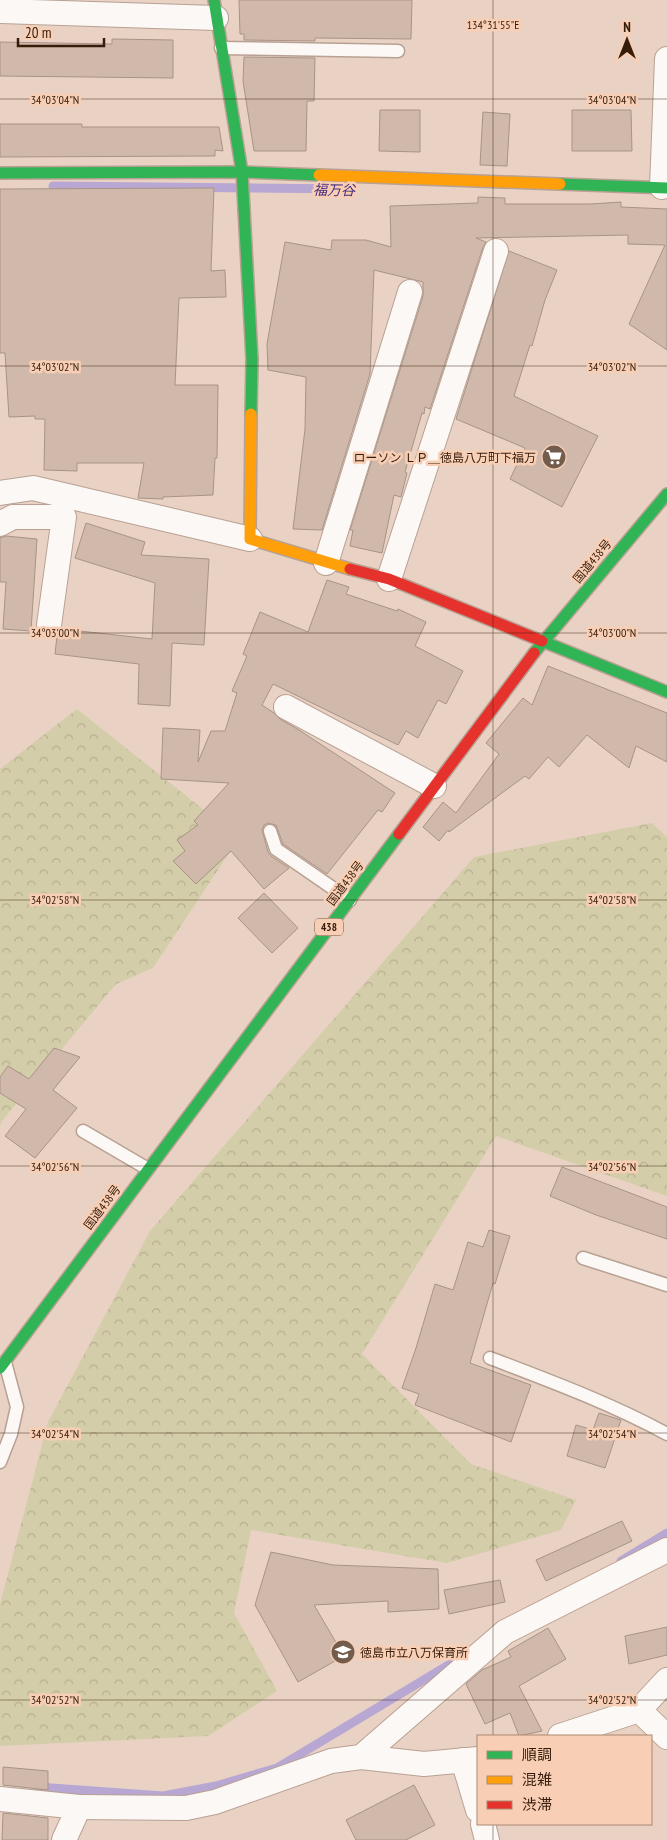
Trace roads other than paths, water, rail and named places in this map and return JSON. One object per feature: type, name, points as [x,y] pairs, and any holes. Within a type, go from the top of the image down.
[{"type":"main road","points":[[215,9],[242,172],[252,359],[250,539],[326,563],[389,579],[667,692]]},
{"type":"main road","points":[[0,174],[242,172],[664,188]]},
{"type":"main road","name":"国道438号","points":[[2,1364],[542,642],[667,494]]},
{"type":"street","points":[[0,11],[215,9]]},
{"type":"street","points":[[664,188],[667,59]]},
{"type":"street","points":[[389,579],[496,251]]},
{"type":"street","points":[[326,563],[410,292]]},
{"type":"street","points":[[0,493],[33,488],[250,539]]},
{"type":"street","points":[[0,524],[14,517],[64,517],[49,625]]},
{"type":"street","points":[[286,707],[434,786]]},
{"type":"street","points":[[361,1757],[505,1632],[667,1550]]},
{"type":"street","points":[[563,1735],[639,1710],[667,1680]]},
{"type":"street","points":[[639,1710],[667,1737]]},
{"type":"street","points":[[0,1799],[79,1807],[186,1808],[215,1802],[331,1761],[361,1757],[424,1764],[471,1760],[477,1803]]},
{"type":"street","points":[[64,1840],[79,1807]]},
{"type":"street","points":[[482,1825],[488,1840]]},
{"type":"lane","points":[[221,48],[398,51]]},
{"type":"lane","points":[[270,831],[276,850],[350,900]]},
{"type":"lane","points":[[83,1131],[148,1169]]},
{"type":"lane","points":[[583,1258],[667,1284]]},
{"type":"lane","points":[[490,1358],[558,1383],[644,1421],[667,1434]]},
{"type":"lane","points":[[0,1462],[11,1434],[18,1407],[2,1364]]},
{"type":"waterway","name":"福万谷","points":[[53,186],[345,189]]},
{"type":"waterway","points":[[621,1561],[667,1533]]},
{"type":"waterway","points":[[38,1787],[163,1796],[216,1786],[277,1768],[460,1658]]},
{"type":"place","name":"ローソン ＬＰ＿徳島八万町下福万","points":[[554,457]]},
{"type":"place","name":"徳島市立八万保育所","points":[[343,1652]]}]
